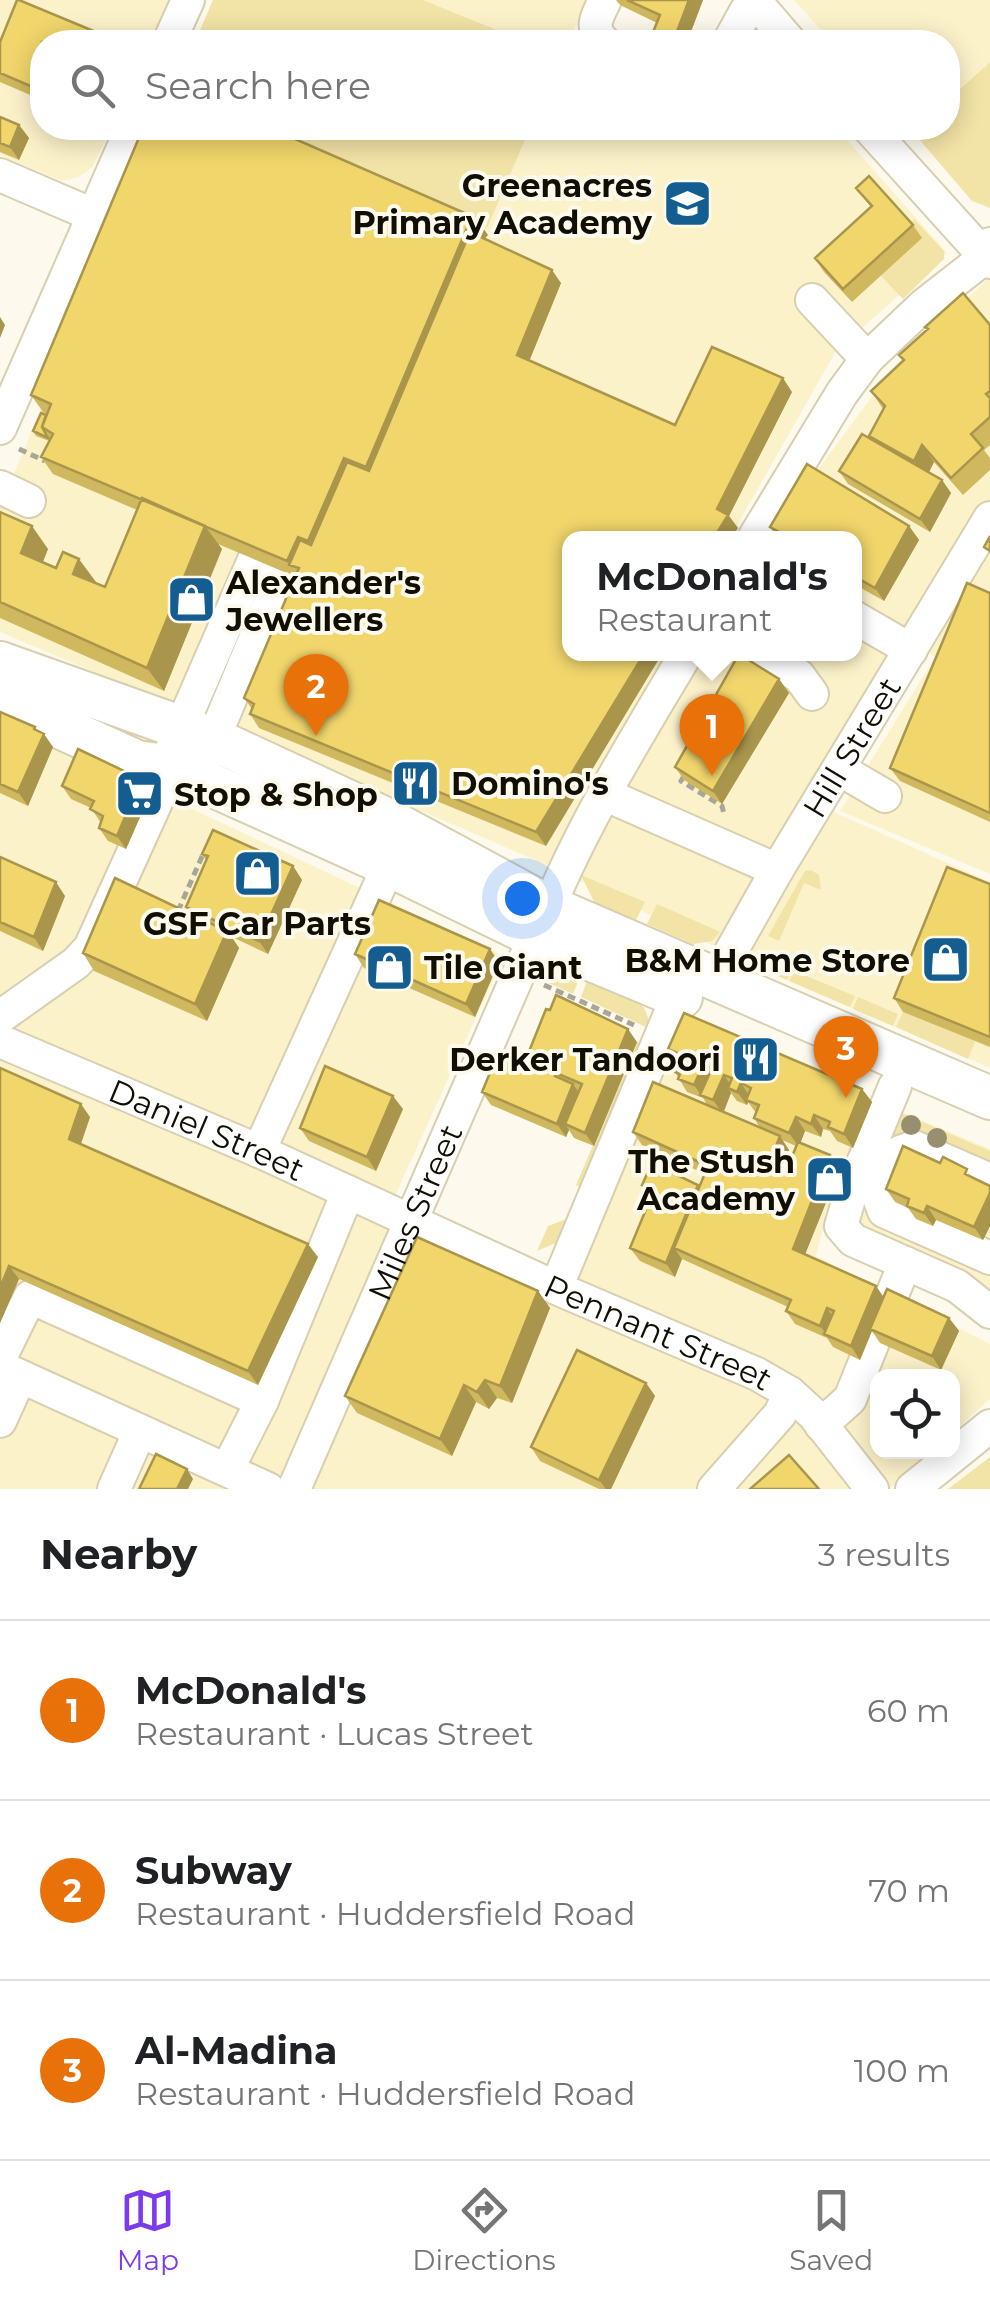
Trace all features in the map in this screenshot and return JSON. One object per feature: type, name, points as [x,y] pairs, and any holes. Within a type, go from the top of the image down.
[{"type":"main road","points":[[2,696],[197,732],[388,820],[542,922]]},
{"type":"main road","points":[[2,696],[138,762],[178,770],[389,865],[542,922],[697,988],[990,1098]]},
{"type":"main road","points":[[697,988],[895,1086],[990,1128]]},
{"type":"street","points":[[174,30],[188,0]]},
{"type":"street","points":[[595,30],[605,0]]},
{"type":"street","points":[[736,30],[755,1],[780,30]]},
{"type":"street","points":[[6,437],[127,140]]},
{"type":"street","points":[[758,531],[867,359],[924,305],[988,254],[880,140]]},
{"type":"street","points":[[0,176],[94,216]]},
{"type":"street","points":[[812,300],[867,359]]},
{"type":"street","name":"Hill Street","points":[[556,1288],[697,988],[778,870],[990,518]]},
{"type":"street","points":[[0,1017],[76,964],[90,948],[154,810],[197,732],[268,566]]},
{"type":"street","points":[[862,622],[911,650]]},
{"type":"street","name":"Miles Street","points":[[294,1489],[566,864],[682,661]]},
{"type":"street","points":[[772,661],[799,676],[812,694]]},
{"type":"street","points":[[839,769],[885,796]]},
{"type":"street","points":[[604,794],[778,870]]},
{"type":"street","points":[[258,1151],[389,865]]},
{"type":"street","name":"Daniel Street","points":[[0,1041],[411,1219]]},
{"type":"street","points":[[895,1086],[842,1226],[853,1240],[986,1299]]},
{"type":"street","points":[[990,1180],[914,1147],[906,1148],[900,1152],[879,1198],[884,1211],[990,1258]]},
{"type":"street","points":[[227,1470],[262,1401],[348,1192]]},
{"type":"street","name":"Pennant Street","points":[[411,1219],[556,1288],[743,1368],[790,1394],[821,1425],[872,1489]]},
{"type":"street","points":[[821,1425],[850,1399],[905,1263]]},
{"type":"street","points":[[0,1421],[6,1367],[30,1296],[262,1401]]},
{"type":"street","points":[[6,1367],[268,1489]]},
{"type":"street","points":[[714,1489],[780,1414],[790,1394]]},
{"type":"street","points":[[912,1489],[990,1426]]},
{"type":"street","points":[[114,1489],[140,1431]]},
{"type":"path","points":[[6,437],[57,466]]},
{"type":"path","points":[[681,766],[688,770],[681,781],[722,806],[724,814]]},
{"type":"path","points":[[166,906],[178,912],[206,846]]},
{"type":"path","points":[[534,980],[636,1025]]},
{"type":"path","points":[[575,999],[578,990]]},
{"type":"shaded area","points":[[0,0],[170,0],[156,30],[30,30],[30,140],[105,140],[92,168],[77,178],[62,181],[0,155]]},
{"type":"shaded area","points":[[213,0],[588,0],[574,30],[200,30]]},
{"type":"shaded area","points":[[213,0],[423,0],[497,30],[200,30]]},
{"type":"shaded area","points":[[794,0],[990,0],[990,62],[960,89],[960,30],[821,30]]},
{"type":"shaded area","points":[[990,62],[990,208],[972,201],[920,140],[960,140],[960,89]]},
{"type":"shaded area","points":[[154,140],[847,140],[947,253],[836,351],[734,531],[562,531],[562,661],[862,661],[862,628],[906,657],[812,802],[990,882],[990,1068],[752,965],[552,867],[0,632],[0,473],[12,478]]},
{"type":"shaded area","points":[[279,140],[525,140],[487,228]]},
{"type":"shaded area","points":[[914,219],[944,251],[944,259],[903,299],[881,276]]},
{"type":"shaded area","points":[[990,277],[990,874],[840,811],[935,657],[862,614],[862,531],[772,531],[894,367]]},
{"type":"shaded area","points":[[0,718],[504,956],[394,1198],[569,1279],[683,1020],[990,1149],[990,1294],[829,1205],[816,1256],[990,1344],[990,1399],[960,1426],[960,1369],[870,1369],[870,1459],[923,1459],[889,1489],[0,1489]]},
{"type":"shaded area","points":[[805,871],[819,875],[821,890],[804,883],[779,941],[768,936]]},
{"type":"shaded area","points":[[581,875],[645,902],[636,920],[595,904]]},
{"type":"shaded area","points":[[657,904],[720,932],[712,941],[693,944],[647,924]]},
{"type":"shaded area","name":"B&M Home Store","points":[[756,957],[791,969],[787,980],[752,965]]},
{"type":"shaded area","points":[[561,968],[581,974],[573,994],[542,980]]},
{"type":"shaded area","points":[[794,971],[855,996],[850,1007],[789,981]]},
{"type":"shaded area","points":[[588,978],[637,1001],[648,1017],[648,1028],[581,997]]},
{"type":"shaded area","points":[[858,997],[898,1014],[893,1026],[853,1009]]},
{"type":"shaded area","points":[[903,1012],[975,1041],[968,1059],[896,1027]]},
{"type":"shaded area","points":[[637,1042],[643,1044],[582,1188],[576,1185]]},
{"type":"shaded area","points":[[901,1113],[990,1151],[990,1172],[882,1151]]},
{"type":"shaded area","points":[[569,1218],[556,1243],[537,1251],[548,1226]]},
{"type":"shaded area","points":[[990,1457],[990,1489],[948,1489]]},
{"type":"building","points":[[17,0],[91,30],[30,30],[30,86],[0,73],[0,42]]},
{"type":"building","points":[[627,0],[689,0],[678,30],[654,30],[660,15]]},
{"type":"building","points":[[0,117],[19,125],[10,147],[0,143]]},
{"type":"building","points":[[138,140],[297,140],[476,218],[467,228],[366,467],[344,458],[308,541],[298,537],[287,561],[41,457],[53,434],[42,427],[51,404],[31,395]]},
{"type":"building","points":[[869,176],[913,225],[843,289],[815,258],[872,206],[856,188]]},
{"type":"building","points":[[470,232],[552,270],[517,355],[675,425],[712,347],[783,378],[717,509],[728,515],[718,531],[562,531],[562,661],[640,661],[536,832],[250,714],[254,704],[244,698],[299,568],[289,565],[300,540],[311,545],[347,462],[369,471]]},
{"type":"building","points":[[963,293],[990,325],[990,391],[986,394],[990,398],[990,417],[971,434],[983,448],[951,478],[922,445],[914,461],[869,436],[885,406],[871,391],[904,360],[899,355],[928,329],[925,327]]},
{"type":"building","points":[[41,413],[46,415],[42,427],[48,438],[33,431]]},
{"type":"building","points":[[862,434],[942,480],[920,519],[839,471]]},
{"type":"building","points":[[807,464],[909,526],[875,588],[862,581],[862,531],[777,531],[770,527]]},
{"type":"building","points":[[142,498],[205,526],[147,668],[0,602],[0,512],[32,526],[21,553],[56,568],[63,552],[79,559],[73,574],[105,587]]},
{"type":"building","points":[[967,583],[990,593],[990,813],[890,768]]},
{"type":"building","points":[[735,661],[750,661],[779,679],[713,791],[675,767]]},
{"type":"building","points":[[0,712],[44,734],[18,792],[0,784]]},
{"type":"building","points":[[78,749],[141,779],[117,836],[99,828],[103,816],[90,809],[94,801],[62,786]]},
{"type":"building","points":[[213,830],[293,866],[259,941],[186,907],[208,856],[202,854]]},
{"type":"building","points":[[0,857],[56,882],[34,937],[0,922]]},
{"type":"building","points":[[947,867],[990,884],[990,1037],[894,998]]},
{"type":"building","points":[[115,878],[227,931],[195,1004],[83,953]]},
{"type":"building","points":[[379,900],[490,949],[466,1004],[355,954]]},
{"type":"building","points":[[556,995],[628,1029],[585,1133],[565,1124],[582,1084],[556,1073],[555,1076],[573,1084],[557,1124],[482,1092],[499,1051],[533,1066],[526,1059],[546,1009],[550,1010]]},
{"type":"building","points":[[684,1013],[862,1089],[844,1134],[814,1115],[811,1124],[796,1117],[789,1133],[754,1118],[759,1105],[746,1100],[751,1088],[741,1083],[737,1092],[728,1088],[732,1078],[724,1075],[713,1100],[700,1095],[712,1068],[703,1065],[694,1085],[678,1079],[680,1074],[675,1072],[682,1055],[668,1049]]},
{"type":"building","points":[[325,1066],[393,1096],[367,1157],[300,1128]]},
{"type":"building","points":[[0,1068],[81,1104],[69,1139],[308,1244],[248,1371],[9,1266],[0,1288]]},
{"type":"building","points":[[653,1082],[780,1136],[770,1161],[787,1169],[798,1142],[830,1155],[793,1249],[876,1286],[851,1346],[824,1334],[834,1311],[827,1308],[820,1326],[786,1311],[791,1300],[674,1248],[708,1166],[633,1132]]},
{"type":"building","points":[[903,1146],[940,1163],[943,1157],[990,1186],[974,1227],[927,1206],[924,1213],[907,1206],[909,1199],[886,1189]]},
{"type":"building","points":[[652,1163],[698,1185],[666,1263],[630,1248],[654,1190],[642,1185]]},
{"type":"building","points":[[417,1237],[538,1291],[500,1386],[485,1380],[477,1392],[464,1385],[440,1439],[345,1396]]},
{"type":"building","points":[[887,1289],[949,1318],[932,1356],[870,1329]]},
{"type":"building","points":[[577,1350],[646,1383],[599,1480],[531,1447]]},
{"type":"building","points":[[156,1454],[187,1469],[177,1489],[139,1489]]},
{"type":"building","points":[[789,1455],[819,1489],[750,1489]]},
{"type":"place","name":"Greenacres Primary Academy","points":[[687,203]]},
{"type":"place","name":"Alexander's Jewellers","points":[[191,600]]},
{"type":"place","name":"Subway","points":[[316,736]]},
{"type":"place","name":"McDonald's","points":[[712,776]]},
{"type":"place","name":"Domino's","points":[[416,783]]},
{"type":"place","name":"Stop & Shop","points":[[139,794]]},
{"type":"place","name":"GSF Car Parts","points":[[257,873]]},
{"type":"place","name":"B&M Home Store","points":[[945,960]]},
{"type":"place","name":"Tile Giant","points":[[389,967]]},
{"type":"place","name":"Derker Tandoori","points":[[756,1059]]},
{"type":"place","name":"Al-Madina","points":[[846,1098]]},
{"type":"place","name":"The Stush Academy","points":[[830,1179]]}]
